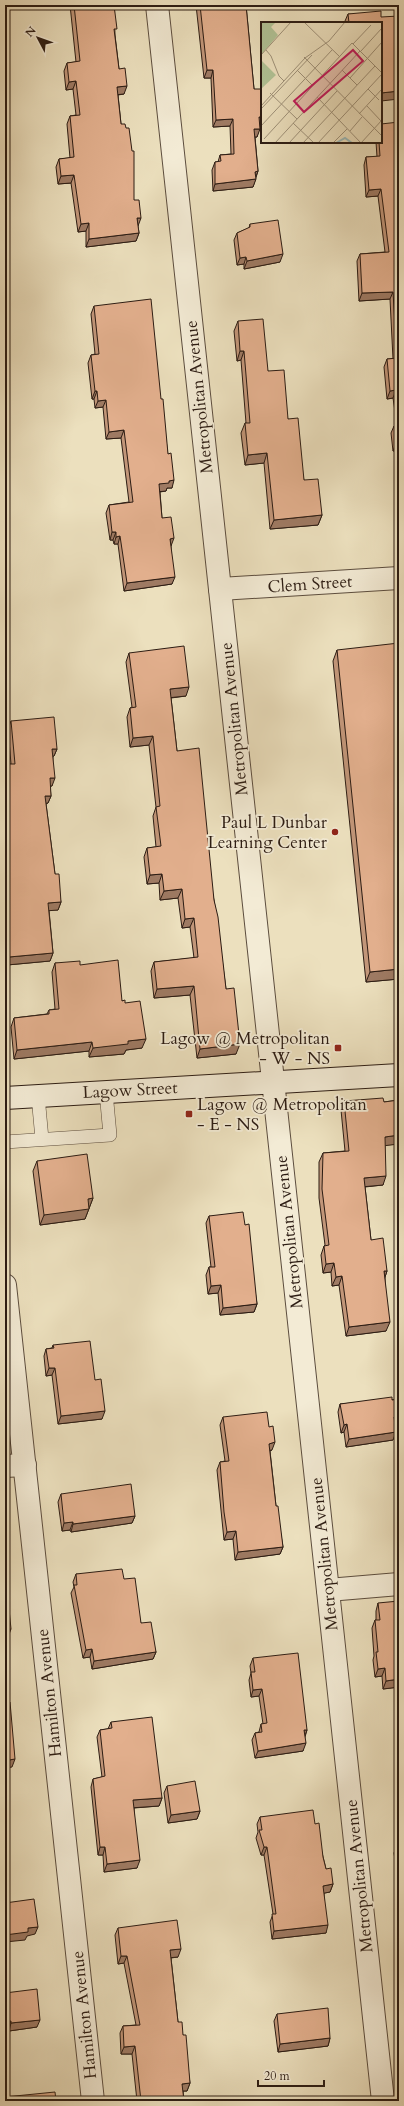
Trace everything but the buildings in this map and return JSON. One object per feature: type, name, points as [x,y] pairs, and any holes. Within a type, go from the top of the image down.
[{"type":"street","name":"Metropolitan Avenue","points":[[157,5],[383,2101]]},
{"type":"street","name":"Clem Street","points":[[220,589],[399,578]]},
{"type":"street","name":"Lagow Street","points":[[5,1098],[399,1075]]},
{"type":"street","name":"Hamilton Avenue","points":[[5,1285],[15,1466],[93,2101]]},
{"type":"street","points":[[328,1590],[399,1584]]},
{"type":"lane","points":[[5,1142],[110,1135],[106,1092]]},
{"type":"lane","points":[[38,1096],[42,1139]]},
{"type":"place","name":"Paul L Dunbar Learning Center","points":[[335,832]]},
{"type":"place","name":"Lagow @ Metropolitan - W - NS","points":[[338,1048]]},
{"type":"place","name":"Lagow @ Metropolitan - E - NS","points":[[189,1114]]}]
